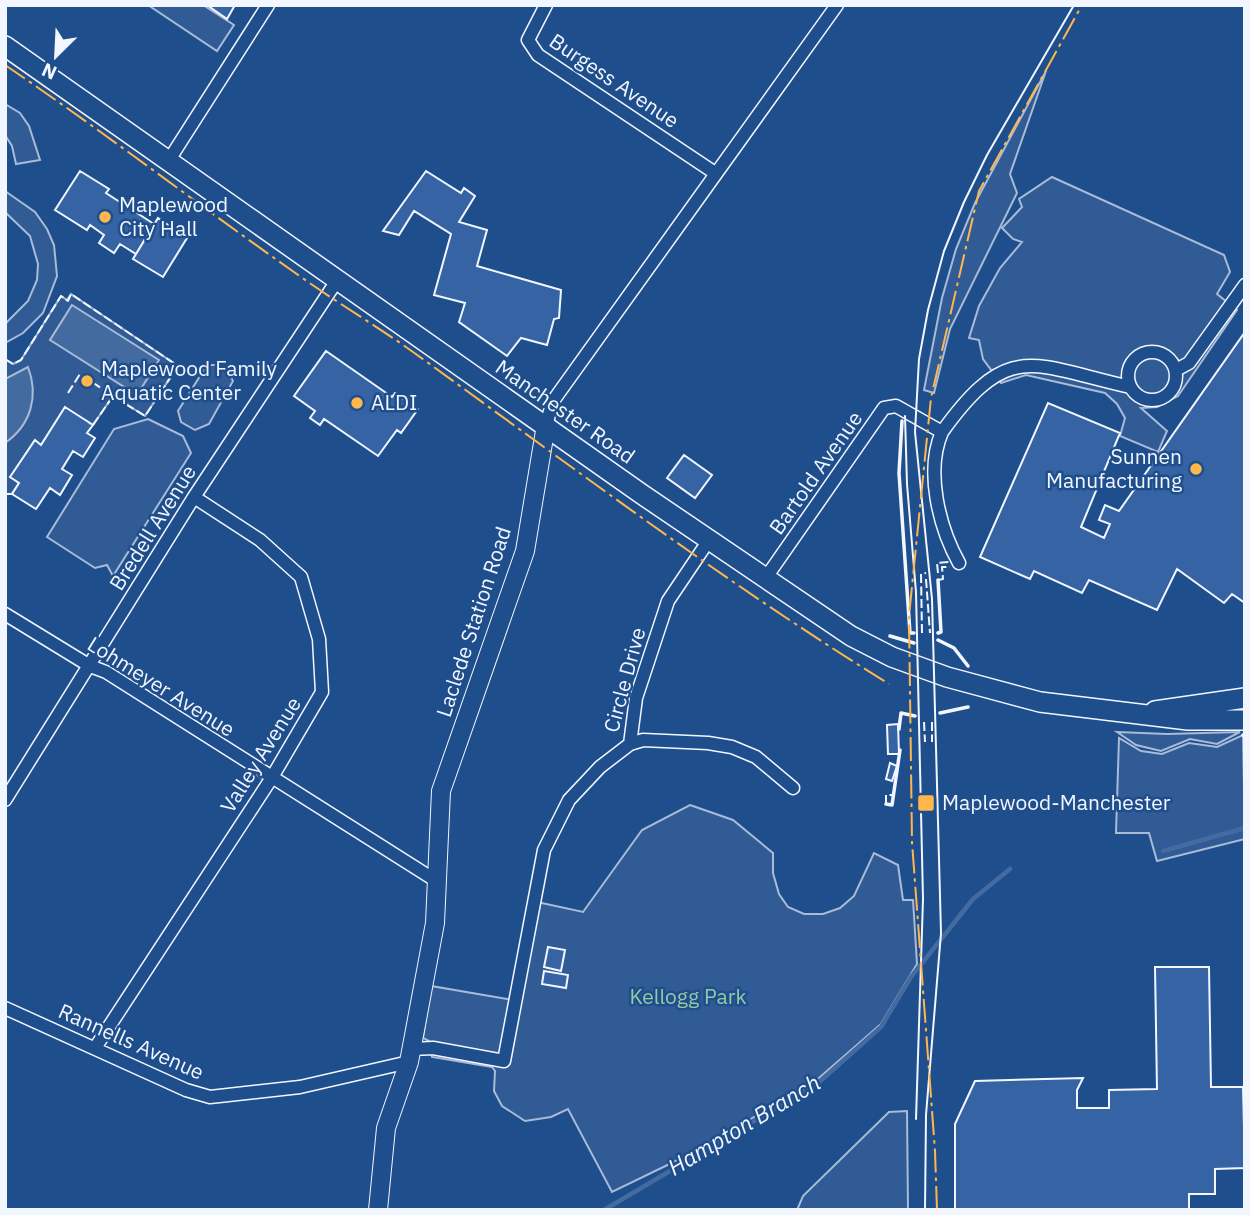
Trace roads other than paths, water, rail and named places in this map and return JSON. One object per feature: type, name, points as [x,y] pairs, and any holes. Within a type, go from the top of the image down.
[{"type":"main road","name":"Manchester Road","points":[[5,46],[832,626],[913,666],[976,687],[1040,702],[1209,722],[1245,720]]},
{"type":"main road","name":"Manchester Road","points":[[1144,714],[1245,698]]},
{"type":"street","points":[[169,160],[268,5]]},
{"type":"street","name":"Burgess Avenue","points":[[546,5],[528,40],[538,55],[715,173]]},
{"type":"street","name":"Laclede Station Road","points":[[378,1210],[386,1128],[410,1055],[435,923],[441,791],[525,551],[546,425],[553,401],[837,5]]},
{"type":"street","name":"Bredell Avenue","points":[[5,800],[194,497],[338,279]]},
{"type":"street","points":[[1176,370],[1189,363],[1245,285]]},
{"type":"street","points":[[959,563],[944,533],[935,456],[942,432],[986,380],[1018,367],[1043,366],[1130,387],[1135,393],[1149,400],[1164,397],[1174,386],[1176,370],[1168,358],[1147,352],[1130,366],[1130,387]]},
{"type":"street","name":"Bartold Avenue","points":[[765,579],[884,408],[896,407],[942,432]]},
{"type":"street","name":"Valley Avenue","points":[[94,1048],[271,779],[322,692],[319,639],[301,577],[260,540],[194,497]]},
{"type":"street","name":"Circle Drive","points":[[504,1061],[544,850],[569,800],[600,767],[630,744],[636,698],[668,601],[709,540]]},
{"type":"street","name":"Lohmeyer Avenue","points":[[5,614],[90,666],[106,672],[271,779],[438,882]]},
{"type":"street","points":[[630,744],[663,740],[732,747],[757,757],[793,788]]},
{"type":"street","name":"Rannells Avenue","points":[[5,1008],[186,1090],[210,1097],[300,1087],[433,1048],[504,1061]]},
{"type":"waterway","name":"Hampton Branch","points":[[1163,851],[1245,828]]},
{"type":"waterway","name":"Hampton Branch","points":[[604,1210],[817,1084],[881,1027],[911,977],[973,899],[1010,869]]},
{"type":"tram line","points":[[925,1210],[926,1115],[941,933],[932,599],[915,432],[919,359],[928,310],[944,251],[964,202],[987,155],[1074,5]]},
{"type":"tram line","points":[[905,416],[907,484],[916,592],[923,899],[916,1119]]},
{"type":"place","name":"Maplewood City Hall","points":[[105,217]]},
{"type":"place","name":"Maplewood Family Aquatic Center","points":[[87,381]]},
{"type":"place","name":"ALDI","points":[[357,403]]},
{"type":"place","name":"Sunnen Manufacturing","points":[[1196,469]]},
{"type":"place","name":"Maplewood-Manchester","points":[[926,803]]},
{"type":"park label","name":"Kellogg Park","points":[[688,997]]}]
